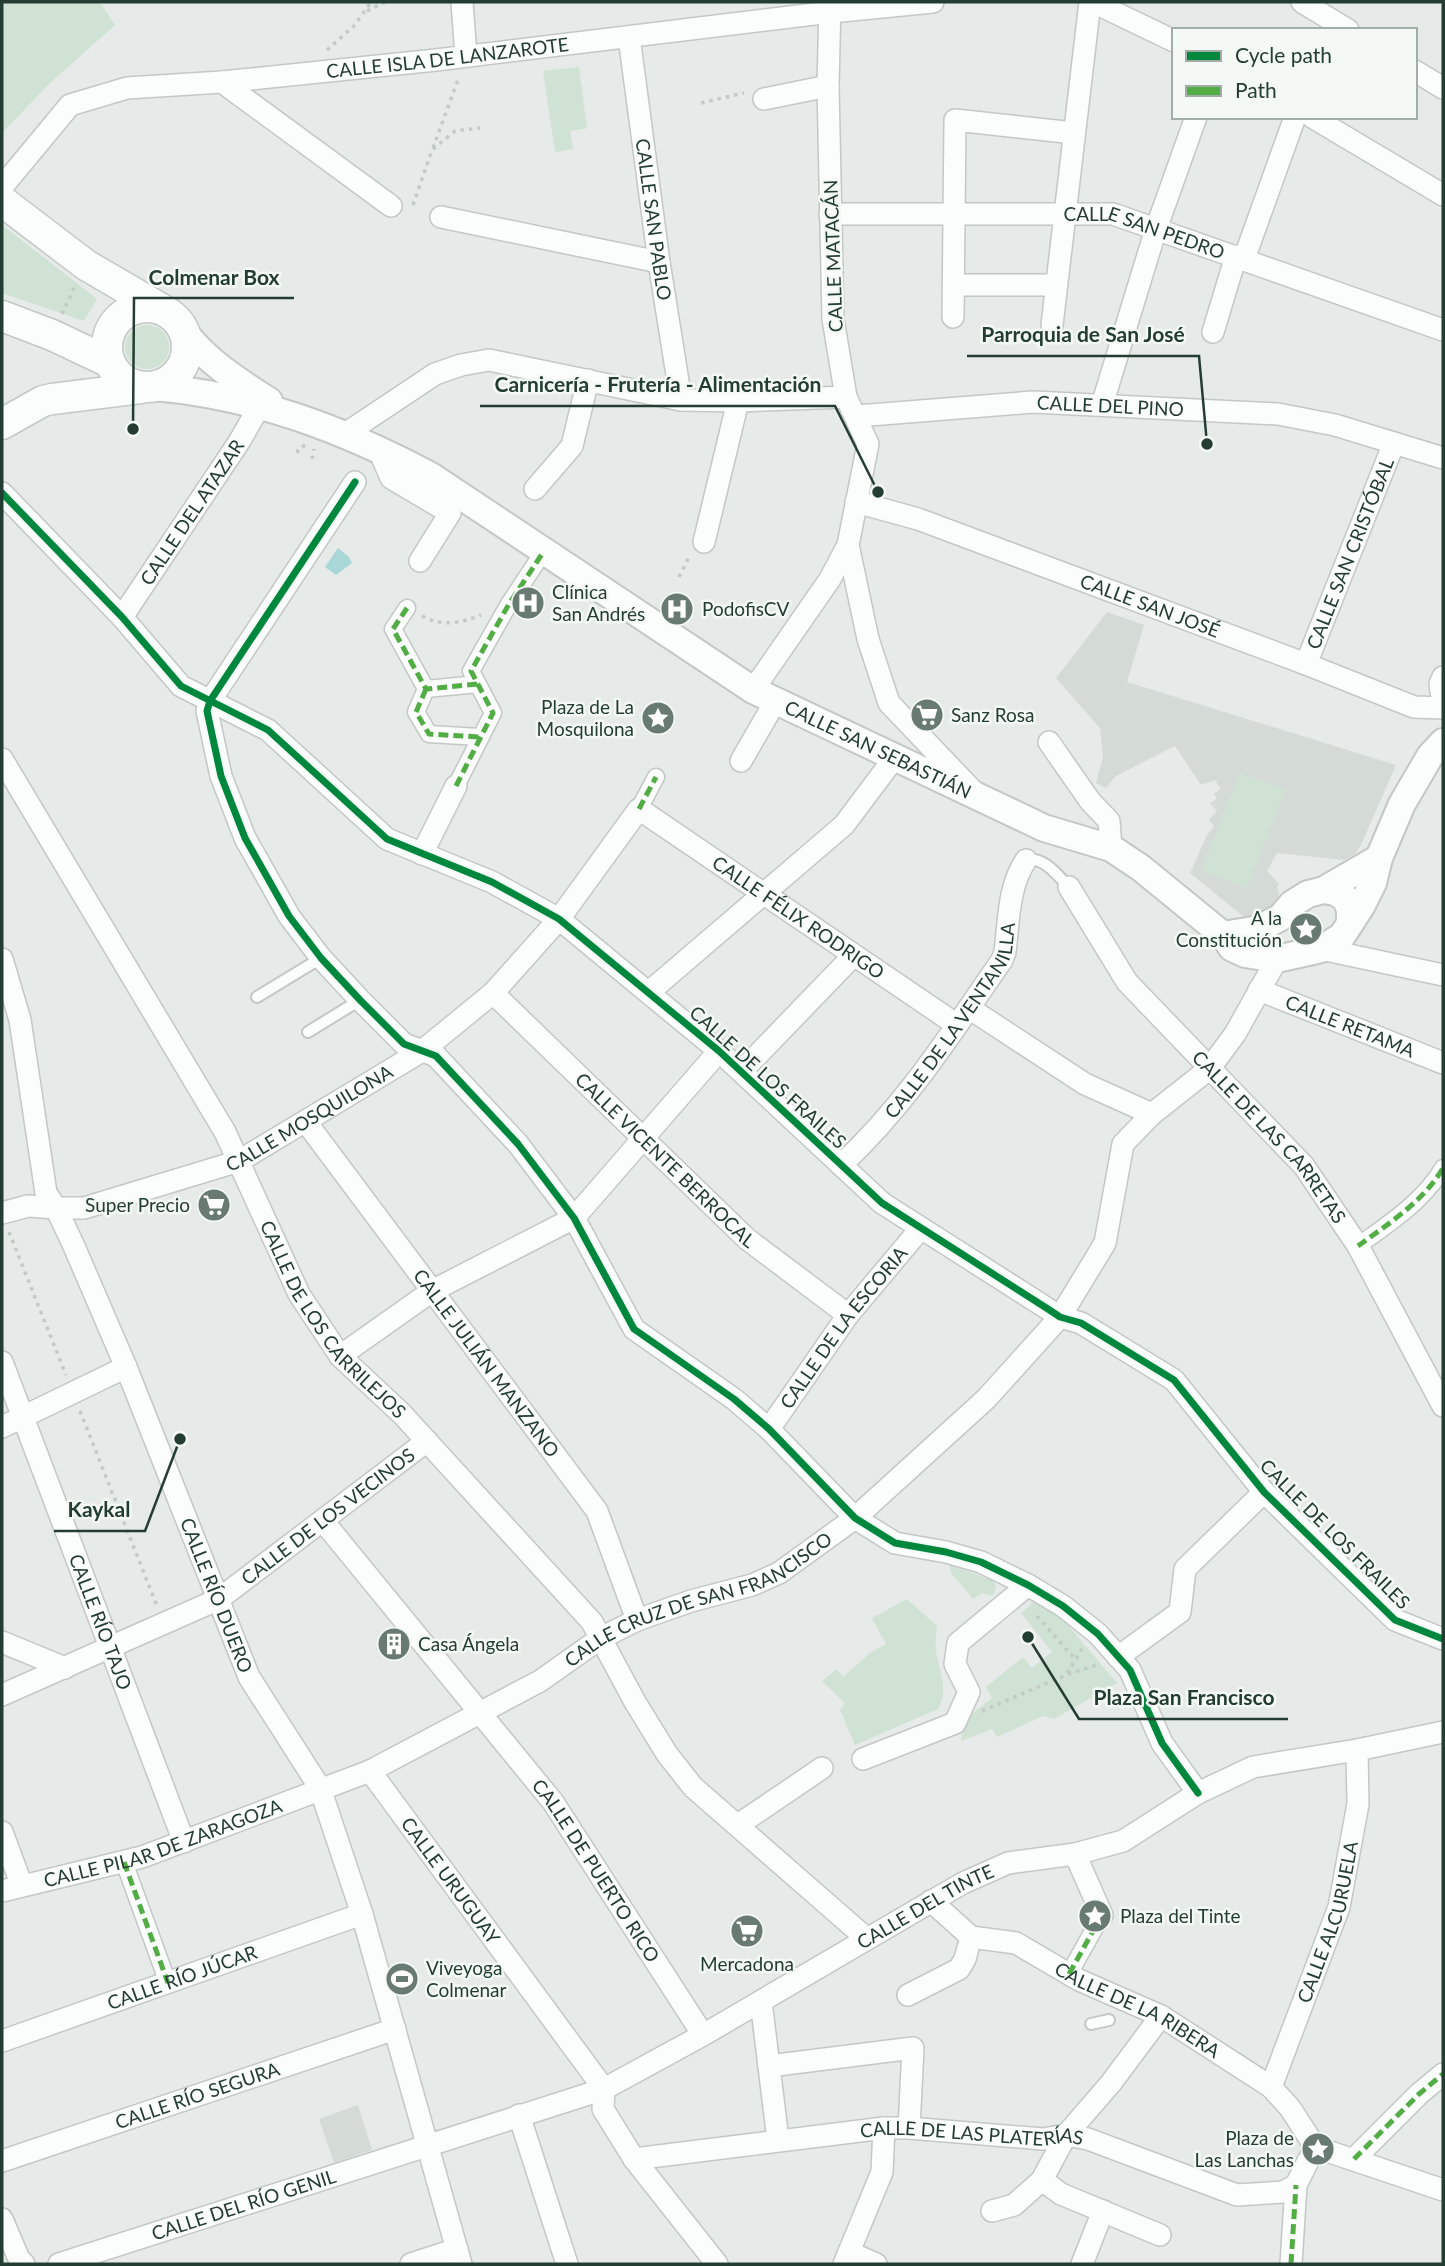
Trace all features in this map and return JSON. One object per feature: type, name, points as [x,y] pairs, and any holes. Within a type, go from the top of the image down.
[{"type":"main road","points":[[2,201],[86,265],[173,316],[186,334],[188,348],[185,361],[178,373],[168,382],[48,400]]},
{"type":"main road","points":[[86,265],[105,289],[112,307],[112,327],[107,345],[109,362],[121,379],[148,387]]},
{"type":"main road","points":[[52,335],[85,334],[112,327],[124,314],[136,308],[163,310]]},
{"type":"main road","points":[[2,316],[52,335],[109,362]]},
{"type":"main road","points":[[2,424],[85,383],[109,362]]},
{"type":"street","points":[[462,2],[466,56]]},
{"type":"street","name":"CALLE ISLA DE LANZAROTE","points":[[2,187],[70,105],[127,88],[222,82],[466,56],[629,37],[831,7],[933,2]]},
{"type":"street","points":[[1052,325],[1092,2],[1172,40]]},
{"type":"street","points":[[1123,2],[1178,28]]},
{"type":"street","points":[[1301,2],[1345,28]]},
{"type":"street","name":"CALLE MATACÁN","points":[[764,696],[848,545],[868,444],[846,397],[832,319],[828,86],[831,7]]},
{"type":"street","name":"CALLE SAN PABLO","points":[[629,37],[659,262],[681,400]]},
{"type":"street","points":[[1417,72],[1443,88]]},
{"type":"street","points":[[222,82],[391,206]]},
{"type":"street","points":[[764,99],[828,86]]},
{"type":"street","points":[[1102,405],[1156,229],[1195,119]]},
{"type":"street","points":[[1213,332],[1294,119]]},
{"type":"street","points":[[1315,119],[1443,195]]},
{"type":"street","points":[[1342,119],[1443,180]]},
{"type":"street","points":[[953,317],[956,120],[1074,133]]},
{"type":"street","name":"CALLE SAN PEDRO","points":[[830,214],[1113,214],[1443,330]]},
{"type":"street","points":[[441,217],[659,262]]},
{"type":"street","points":[[954,285],[1055,285]]},
{"type":"street","points":[[186,334],[200,352],[230,376],[288,414]]},
{"type":"street","points":[[345,434],[435,374],[461,365],[489,360],[681,400],[846,397]]},
{"type":"street","points":[[535,489],[572,446],[588,380]]},
{"type":"street","points":[[148,387],[202,392],[288,414]]},
{"type":"street","points":[[2,410],[48,400]]},
{"type":"street","points":[[704,542],[738,401]]},
{"type":"street","name":"CALLE DEL PINO","points":[[857,416],[1033,402],[1278,414],[1335,425],[1443,456]]},
{"type":"street","name":"CALLE DEL ATAZAR","points":[[122,617],[239,442],[259,407]]},
{"type":"street","name":"CALLE SAN SEBASTIÁN","points":[[288,414],[378,448],[431,476],[764,696],[1044,828],[1111,848],[1141,868],[1223,935],[1232,948],[1245,954],[1277,959]]},
{"type":"street","name":"CALLE SAN CRISTÓBAL","points":[[1306,664],[1394,443]]},
{"type":"street","points":[[378,448],[391,478],[450,513],[420,561]]},
{"type":"street","points":[[355,482],[210,701],[207,711],[221,776],[245,838],[289,916],[321,958],[404,1044],[436,1056],[518,1143],[574,1218],[634,1329],[734,1399],[769,1429],[855,1518],[895,1543],[946,1552],[981,1562],[1022,1589],[1063,1606],[1089,1627],[1130,1670],[1162,1743],[1198,1793]]},
{"type":"street","name":"CALLE DE LOS FRAILES","points":[[2,493],[122,617],[181,686],[268,730],[387,839],[492,882],[559,919],[719,1051],[882,1203],[1060,1317],[1081,1323],[1174,1380],[1264,1492],[1395,1620],[1443,1639]]},
{"type":"street","name":"CALLE SAN JOSÉ","points":[[856,502],[918,520],[1306,664],[1414,707],[1443,706]]},
{"type":"street","name":"CALLE MATACÁN","points":[[848,545],[865,626],[889,704]]},
{"type":"street","points":[[422,854],[493,713],[471,671],[509,604],[544,551]]},
{"type":"street","points":[[407,608],[393,629],[426,690]]},
{"type":"street","points":[[1443,677],[1440,684],[1443,706]]},
{"type":"street","points":[[426,690],[478,684]]},
{"type":"street","points":[[426,690],[416,712],[429,734],[481,737]]},
{"type":"street","name":"CALLE SAN SEBASTIÁN","points":[[741,761],[764,696]]},
{"type":"street","name":"CALLE SAN SEBASTIÁN","points":[[889,704],[980,798]]},
{"type":"street","points":[[1049,742],[1090,801],[1109,821],[1111,848]]},
{"type":"street","points":[[1277,959],[1314,950],[1342,936],[1373,883],[1379,858],[1402,804],[1430,756],[1443,742]]},
{"type":"street","points":[[649,992],[844,825],[895,757]]},
{"type":"street","name":"CALLE DE LOS CARRILEJOS","points":[[2,760],[225,1132],[299,1294],[340,1356],[427,1441],[592,1622],[635,1702],[667,1754],[693,1787],[866,1938]]},
{"type":"street","name":"CALLE MOSQUILONA","points":[[4,1219],[28,1206],[84,1208],[239,1161],[422,1051],[493,993],[559,919],[639,809],[656,777]]},
{"type":"street","name":"CALLE FÉLIX RODRIGO","points":[[639,809],[765,893],[853,956],[1085,1084],[1153,1114]]},
{"type":"street","points":[[1223,935],[1259,929],[1281,917],[1292,904],[1308,894],[1324,890],[1379,858]]},
{"type":"street","name":"CALLE DE LA VENTANILLA","points":[[841,1165],[875,1134],[930,1066],[1005,952],[1011,899],[1017,874],[1026,860]]},
{"type":"street","name":"CALLE DE LAS CARRETAS","points":[[1069,887],[1127,982],[1304,1166],[1358,1246],[1443,1406]]},
{"type":"street","points":[[1324,890],[1345,898],[1350,909],[1350,923]]},
{"type":"street","points":[[1281,917],[1279,929],[1284,940],[1295,948],[1443,975]]},
{"type":"street","points":[[742,1072],[853,956]]},
{"type":"street","name":"CALLE RÍO DUERO","points":[[2,959],[20,1020],[46,1193],[56,1209],[126,1367],[249,1677],[320,1788],[362,1914],[459,2257]]},
{"type":"street","name":"CALLE CRUZ DE SAN FRANCISCO","points":[[320,1788],[370,1770],[481,1713],[540,1681],[601,1638],[636,1620],[691,1601],[752,1585],[779,1573],[855,1518],[986,1399],[1060,1317],[1105,1243],[1123,1143],[1153,1114],[1209,1069],[1235,1034],[1277,959]]},
{"type":"street","name":"CALLE RETAMA","points":[[1259,990],[1443,1063]]},
{"type":"street","name":"CALLE VICENTE BERROCAL","points":[[493,993],[747,1239],[849,1315]]},
{"type":"street","points":[[340,1356],[432,1291],[574,1218],[719,1051]]},
{"type":"street","name":"CALLE JULIÁN MANZANO","points":[[306,1122],[597,1511],[636,1620]]},
{"type":"street","points":[[1358,1246],[1407,1209],[1436,1180],[1443,1168]]},
{"type":"street","name":"CALLE DE LA ESCORIA","points":[[769,1429],[849,1315],[921,1228]]},
{"type":"street","name":"CALLE RÍO TAJO","points":[[2,1362],[184,1842]]},
{"type":"street","points":[[2,1427],[126,1367]]},
{"type":"street","name":"CALLE DE LOS VECINOS","points":[[2,1695],[219,1599],[427,1441]]},
{"type":"street","points":[[1118,1657],[1180,1612],[1185,1569],[1264,1492]]},
{"type":"street","name":"CALLE DE PUERTO RICO","points":[[323,1521],[552,1802],[704,2035]]},
{"type":"street","points":[[863,1759],[955,1723],[969,1692],[955,1664],[958,1643],[1022,1589]]},
{"type":"street","points":[[2,1642],[65,1668]]},
{"type":"street","name":"CALLE DEL TINTE","points":[[427,2144],[604,2089],[704,2035],[963,1883],[1008,1863],[1074,1854],[1123,1840],[1198,1793],[1253,1767],[1443,1732]]},
{"type":"street","name":"CALLE ALCURUELA","points":[[1270,2087],[1339,1907],[1358,1804],[1357,1749]]},
{"type":"street","points":[[738,1825],[822,1768]]},
{"type":"street","name":"CALLE URUGUAY","points":[[370,1770],[604,2089],[603,2109],[634,2159],[718,2264]]},
{"type":"street","name":"CALLE PILAR DE ZARAGOZA","points":[[12,1889],[124,1862],[184,1842],[320,1788]]},
{"type":"street","points":[[2,1832],[12,1889]]},
{"type":"street","points":[[1069,1974],[1102,1915],[1074,1854]]},
{"type":"street","points":[[124,1862],[168,1983]]},
{"type":"street","points":[[908,1995],[959,1969],[965,1959],[971,1937],[931,1901]]},
{"type":"street","name":"CALLE RÍO JÚCAR","points":[[2,2041],[362,1914]]},
{"type":"street","name":"CALLE DE LA RIBERA","points":[[971,1937],[1016,1943],[1152,2023],[1270,2087],[1290,2108],[1316,2151]]},
{"type":"street","points":[[761,2001],[778,2140]]},
{"type":"street","points":[[992,2211],[1014,2205],[1042,2180],[1066,2135],[1111,2083],[1152,2023]]},
{"type":"street","name":"CALLE RÍO SEGURA","points":[[2,2161],[395,2029]]},
{"type":"street","points":[[769,2066],[913,2048],[909,2128]]},
{"type":"street","points":[[1354,2159],[1419,2094],[1443,2074]]},
{"type":"street","points":[[519,2115],[568,2264]]},
{"type":"street","name":"CALLE DE LAS PLATERÍAS","points":[[634,2159],[778,2140],[909,2128],[1043,2139],[1066,2135],[1088,2138],[1237,2195],[1283,2192],[1296,2185]]},
{"type":"street","points":[[876,2264],[847,2258],[882,2172],[884,2129]]},
{"type":"street","name":"CALLE DEL RÍO GENIL","points":[[59,2264],[427,2144]]},
{"type":"street","points":[[1291,2264],[1296,2185],[1316,2151],[1354,2159],[1443,2190]]},
{"type":"street","points":[[1042,2180],[1061,2194],[1160,2235]]},
{"type":"street","points":[[1082,2264],[1103,2211]]},
{"type":"street","points":[[2,2219],[19,2259],[24,2264]]},
{"type":"street","points":[[411,2264],[459,2257]]},
{"type":"lane","points":[[1026,860],[1034,858],[1046,864],[1069,887]]},
{"type":"lane","points":[[257,997],[321,958]]},
{"type":"lane","points":[[308,1032],[360,1000]]},
{"type":"lane","points":[[1091,2024],[1109,2020]]},
{"type":"path","points":[[326,51],[354,26],[371,2]]},
{"type":"path","points":[[365,12],[385,2]]},
{"type":"path","points":[[414,199],[466,56]]},
{"type":"path","points":[[701,103],[750,92],[764,99]]},
{"type":"path","points":[[432,150],[455,131],[480,128]]},
{"type":"path","points":[[52,335],[86,265]]},
{"type":"path","points":[[407,608],[434,622],[461,623],[509,604]]},
{"type":"path","points":[[4,1219],[164,1624]]},
{"type":"path","points":[[1022,1589],[1075,1659]]},
{"type":"path","points":[[1066,1675],[1081,1649]]},
{"type":"path","points":[[955,1723],[1066,1675],[1095,1667]]},
{"type":"shaded area","points":[[1107,612],[1144,625],[1127,682],[1396,765],[1354,855],[1344,860],[1277,853],[1267,871],[1279,884],[1277,887],[1281,904],[1252,919],[1244,917],[1190,873],[1207,835],[1214,826],[1209,820],[1217,811],[1210,803],[1217,799],[1214,794],[1221,789],[1215,780],[1201,785],[1175,746],[1116,776],[1106,788],[1096,783],[1103,756],[1100,728],[1056,678]]},
{"type":"shaded area","points":[[358,2105],[372,2150],[334,2163],[319,2119]]},
{"type":"green space","points":[[2,2],[100,2],[115,25],[49,84],[2,133]]},
{"type":"green space","points":[[579,67],[587,128],[570,131],[573,149],[555,152],[543,71]]},
{"type":"green space","points":[[2,225],[97,299],[84,321],[2,293]]},
{"type":"green space","points":[[147,325],[162,332],[169,347],[162,362],[147,369],[132,362],[125,347],[132,332]]},
{"type":"green space","points":[[1240,773],[1285,790],[1247,888],[1202,870]]},
{"type":"green space","points":[[949,1565],[992,1580],[996,1586],[994,1594],[992,1596],[982,1593],[973,1599],[952,1574]]},
{"type":"green space","points":[[907,1599],[937,1626],[936,1649],[943,1687],[941,1701],[938,1709],[855,1745],[840,1710],[845,1703],[822,1681],[837,1669],[843,1677],[870,1653],[886,1644],[872,1618]]},
{"type":"green space","points":[[1036,1600],[1061,1617],[1117,1683],[1054,1719],[1043,1716],[997,1737],[992,1729],[961,1741],[964,1720],[992,1698],[986,1687],[1023,1657],[1032,1668],[1052,1652],[1021,1613]]},
{"type":"water","points":[[338,548],[352,563],[336,575],[325,567]]},
{"type":"marked path","points":[[456,786],[493,713],[471,671],[509,604],[544,551]]},
{"type":"marked path","points":[[407,608],[393,629],[426,689],[478,684]]},
{"type":"marked path","points":[[426,689],[416,712],[429,734],[480,737]]},
{"type":"marked path","points":[[639,809],[656,777]]},
{"type":"marked path","points":[[1358,1246],[1416,1201],[1443,1168]]},
{"type":"marked path","points":[[124,1862],[168,1983]]},
{"type":"marked path","points":[[1069,1974],[1102,1915]]},
{"type":"marked path","points":[[1354,2159],[1419,2094],[1443,2074]]},
{"type":"marked path","points":[[1291,2264],[1296,2185]]},
{"type":"cycle path","points":[[355,482],[210,701],[207,711],[221,776],[245,838],[289,916],[321,958],[404,1044],[436,1056],[518,1144],[574,1218],[634,1329],[734,1399],[769,1429],[855,1518],[895,1543],[946,1552],[981,1562],[1063,1606],[1098,1634],[1130,1670],[1162,1743],[1198,1793]]},
{"type":"cycle path","points":[[2,493],[122,617],[181,686],[268,730],[387,839],[492,882],[559,919],[719,1051],[882,1203],[1060,1317],[1081,1323],[1174,1380],[1264,1492],[1395,1620],[1443,1639]]},
{"type":"place","name":"Colmenar Box","points":[[133,429]]},
{"type":"place","name":"Parroquia de San José","points":[[1207,444]]},
{"type":"place","name":"Carnicería - Frutería - Alimentación","points":[[878,492]]},
{"type":"place","name":"Clínica San Andrés","points":[[528,603]]},
{"type":"place","name":"PodofisCV","points":[[677,609]]},
{"type":"place","name":"Sanz Rosa","points":[[927,715]]},
{"type":"place","name":"Plaza de La Mosquilona","points":[[658,718]]},
{"type":"place","name":"A la Constitución","points":[[1306,929]]},
{"type":"place","name":"Super Precio","points":[[214,1205]]},
{"type":"place","name":"Kaykal","points":[[180,1439]]},
{"type":"place","name":"Plaza San Francisco","points":[[1028,1637]]},
{"type":"place","name":"Casa Ángela","points":[[394,1644]]},
{"type":"place","name":"Plaza del Tinte","points":[[1095,1916]]},
{"type":"place","name":"Mercadona","points":[[747,1931]]},
{"type":"place","name":"Viveyoga Colmenar","points":[[402,1979]]},
{"type":"place","name":"Plaza de Las Lanchas","points":[[1318,2149]]}]
